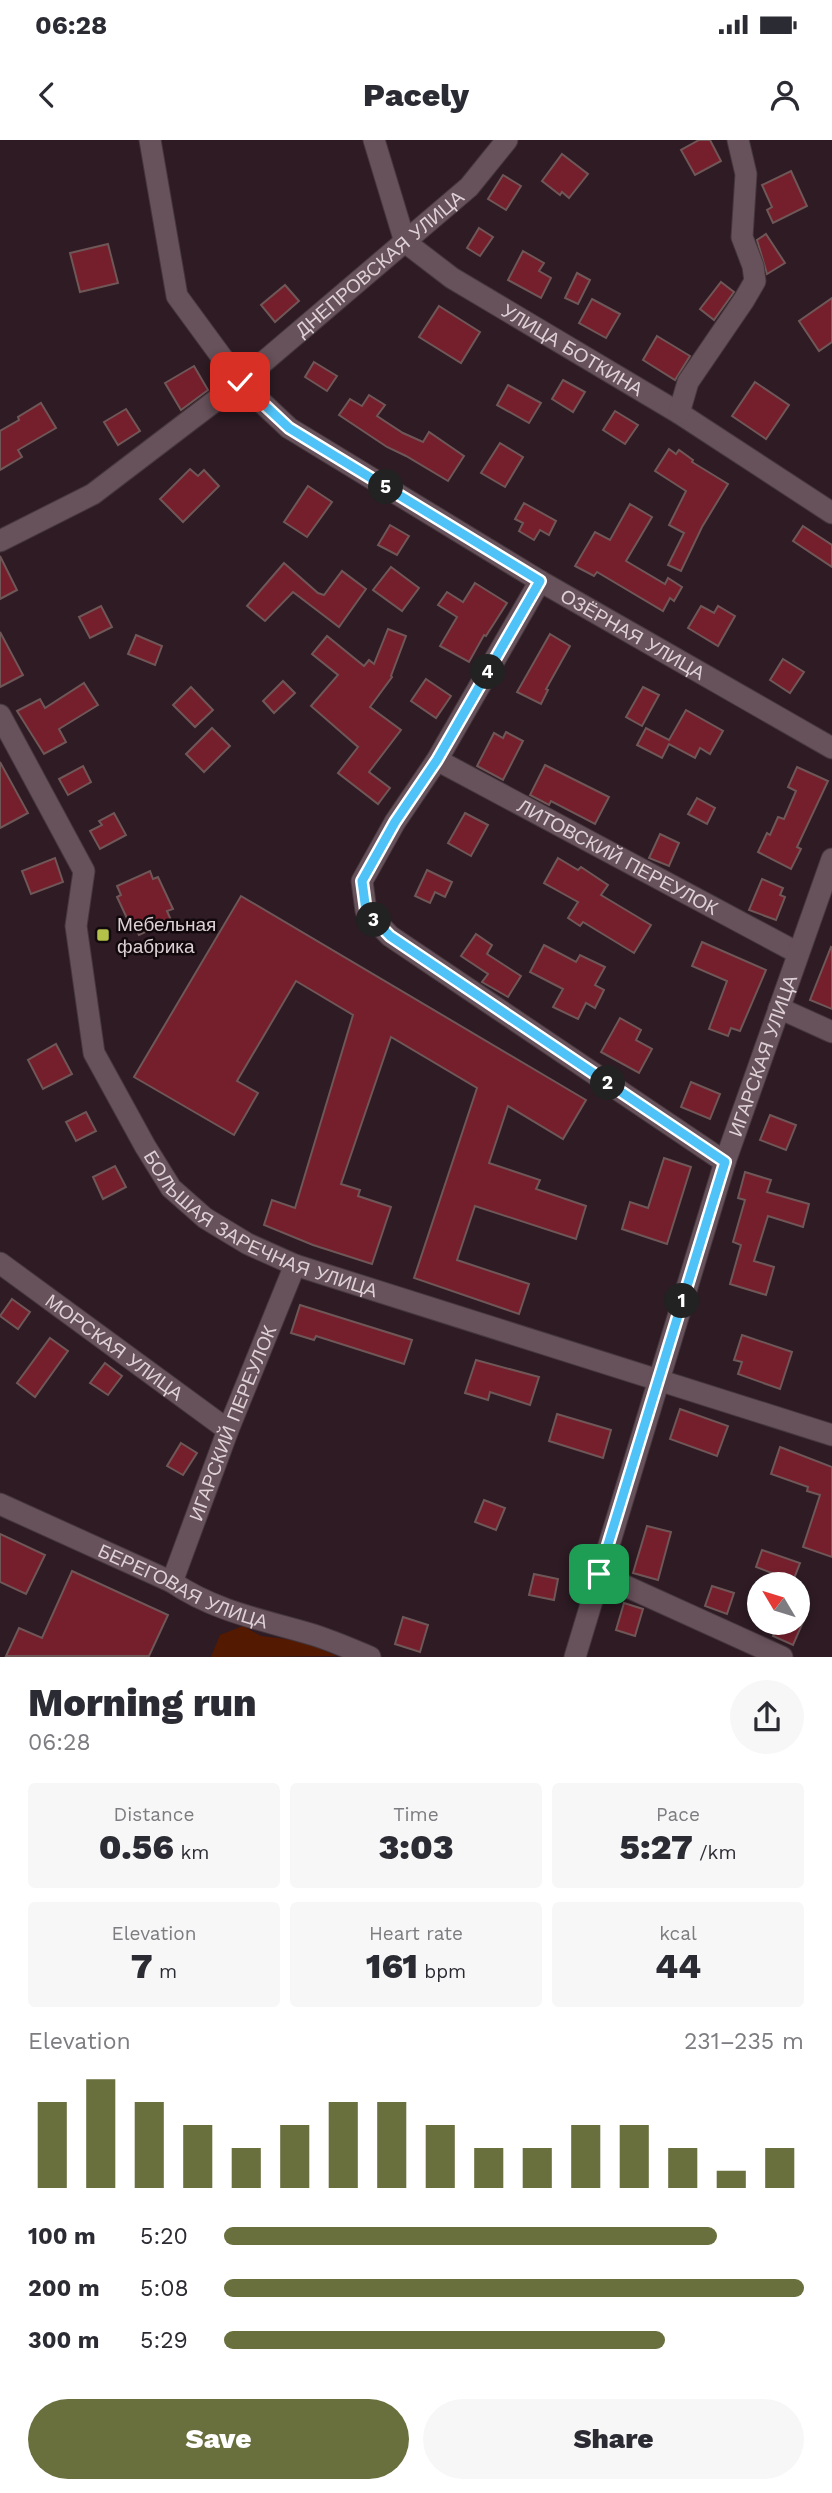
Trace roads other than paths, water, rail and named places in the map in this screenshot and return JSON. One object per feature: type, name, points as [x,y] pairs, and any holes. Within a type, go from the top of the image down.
[{"type":"street","name":"ОЗЁРНАЯ УЛИЦА","points":[[150,140],[177,296],[240,382],[289,428],[540,581],[832,748]]},
{"type":"street","points":[[374,140],[405,242]]},
{"type":"street","name":"ДНЕПРОВСКАЯ УЛИЦА","points":[[0,541],[93,494],[240,382],[469,187],[506,140]]},
{"type":"street","points":[[679,412],[688,382],[754,281],[753,266],[742,237],[746,174],[738,140]]},
{"type":"street","name":"УЛИЦА БОТКИНА","points":[[405,242],[452,278],[679,412],[832,513]]},
{"type":"street","points":[[540,581],[437,760],[395,822],[362,881],[366,911],[390,936],[725,1162]]},
{"type":"street","name":"БОЛЬШАЯ ЗАРЕЧНАЯ УЛИЦА","points":[[0,715],[84,871],[76,926],[94,1053],[171,1188],[205,1218],[248,1244],[295,1265],[832,1435]]},
{"type":"street","name":"ЛИТОВСКИЙ ПЕРЕУЛОК","points":[[437,760],[798,953]]},
{"type":"street","name":"ИГАРСКАЯ УЛИЦА","points":[[575,1657],[725,1162],[832,859]]},
{"type":"street","points":[[779,1007],[832,1032]]},
{"type":"street","name":"МОРСКАЯ УЛИЦА","points":[[0,1263],[228,1430]]},
{"type":"street","name":"ИГАРСКИЙ ПЕРЕУЛОК","points":[[172,1581],[228,1430],[295,1265]]},
{"type":"street","name":"БЕРЕГОВАЯ УЛИЦА","points":[[0,1504],[172,1581],[192,1596],[254,1620],[314,1635],[370,1657]]},
{"type":"street","points":[[599,1574],[782,1657]]},
{"type":"place","name":"Мебельная фабрика","points":[[103,935]]}]
